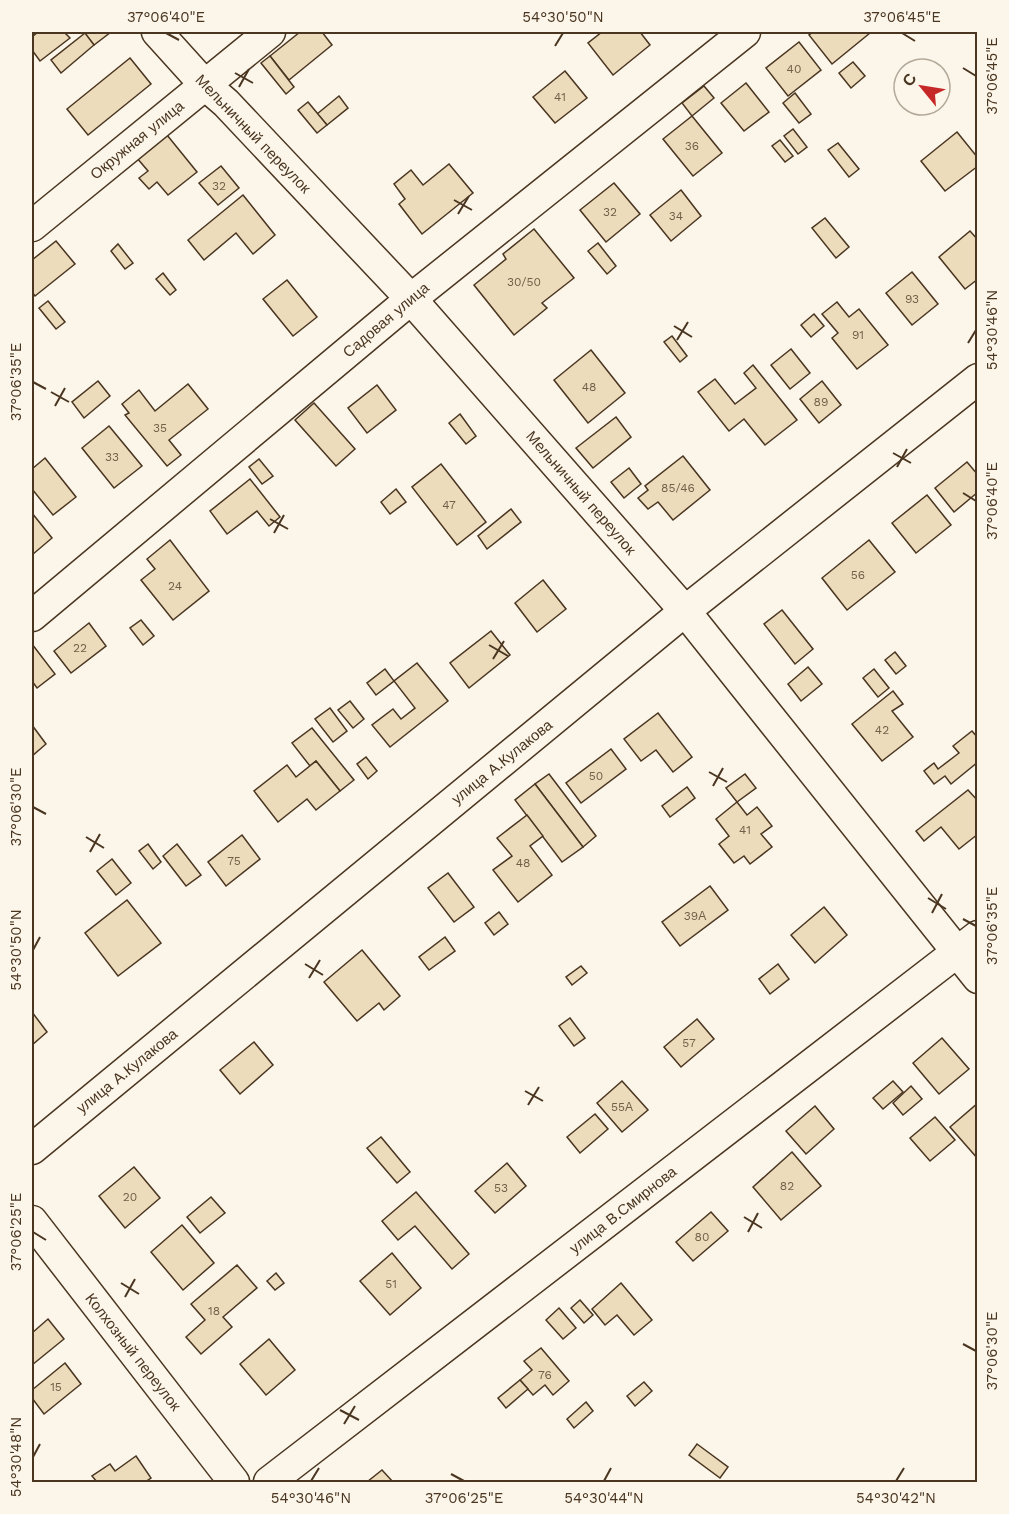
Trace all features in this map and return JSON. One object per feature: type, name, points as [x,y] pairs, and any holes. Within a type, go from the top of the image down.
[{"type":"street","name":"Мельничный переулок","points":[[157,32],[411,299],[685,611],[967,945],[978,978]]},
{"type":"street","name":"Окружная улица","points":[[32,226],[270,32]]},
{"type":"street","name":"Садовая улица","points":[[32,616],[411,299],[745,32]]},
{"type":"street","name":"улица А.Кулакова","points":[[32,1149],[685,611],[978,379]]},
{"type":"street","name":"улица В.Смирнова","points":[[269,1482],[967,945]]},
{"type":"street","name":"Колхозный переулок","points":[[32,1221],[234,1482]]},
{"type":"building","points":[[38,32],[64,32],[70,38],[40,61],[32,50],[32,37]]},
{"type":"building","points":[[83,32],[111,32],[94,45]]},
{"type":"building","points":[[300,32],[322,32],[332,45],[289,80],[270,56]]},
{"type":"building","points":[[602,32],[640,32],[650,45],[613,75],[588,43]]},
{"type":"building","points":[[813,32],[870,33],[832,64],[809,35]]},
{"type":"building","points":[[85,33],[94,45],[61,73],[51,60]]},
{"type":"building","points":[[799,42],[821,70],[788,96],[766,68]]},
{"type":"building","points":[[270,56],[294,87],[286,94],[261,63]]},
{"type":"building","points":[[130,58],[151,84],[88,135],[67,109]]},
{"type":"building","points":[[853,62],[865,76],[851,88],[839,73]]},
{"type":"building","points":[[565,71],[587,98],[555,123],[533,97]]},
{"type":"building","points":[[746,83],[769,112],[744,131],[721,103]]},
{"type":"building","points":[[704,86],[714,98],[692,116],[682,103]]},
{"type":"building","points":[[795,93],[811,114],[799,123],[783,103]]},
{"type":"building","points":[[339,96],[348,108],[327,125],[317,114]]},
{"type":"building","points":[[308,102],[327,125],[317,133],[298,110]]},
{"type":"building","points":[[692,116],[722,153],[693,176],[663,139]]},
{"type":"building","points":[[793,129],[807,147],[798,154],[784,136]]},
{"type":"building","points":[[957,132],[978,158],[978,166],[945,191],[921,161]]},
{"type":"building","points":[[167,135],[197,172],[168,195],[157,182],[149,189],[139,178],[148,171],[137,158]]},
{"type":"building","points":[[780,140],[793,156],[785,162],[772,146]]},
{"type":"building","points":[[838,143],[859,169],[849,177],[828,150]]},
{"type":"building","points":[[449,164],[473,193],[422,234],[399,204],[405,199],[394,184],[411,170],[423,185]]},
{"type":"building","points":[[221,166],[239,188],[218,205],[199,183]]},
{"type":"building","points":[[614,183],[640,214],[606,242],[580,210]]},
{"type":"building","points":[[681,190],[701,216],[671,241],[650,215]]},
{"type":"building","points":[[243,195],[275,235],[253,254],[236,233],[204,260],[188,240]]},
{"type":"building","points":[[825,218],[849,247],[836,258],[812,228]]},
{"type":"building","points":[[534,229],[574,278],[542,303],[547,308],[514,335],[474,285],[506,259],[503,254]]},
{"type":"building","points":[[970,231],[978,240],[978,279],[965,289],[939,257]]},
{"type":"building","points":[[56,241],[75,264],[35,296],[32,292],[32,260]]},
{"type":"building","points":[[598,243],[616,266],[607,274],[588,251]]},
{"type":"building","points":[[118,244],[133,263],[125,269],[111,251]]},
{"type":"building","points":[[912,272],[938,304],[912,325],[886,293]]},
{"type":"building","points":[[163,273],[176,290],[170,295],[156,279]]},
{"type":"building","points":[[287,280],[317,317],[293,336],[263,299]]},
{"type":"building","points":[[48,301],[65,322],[56,329],[39,308]]},
{"type":"building","points":[[837,302],[849,317],[859,309],[888,345],[857,369],[832,338],[838,333],[822,314]]},
{"type":"building","points":[[814,314],[824,326],[811,337],[801,325]]},
{"type":"building","points":[[672,336],[687,356],[680,362],[664,342]]},
{"type":"building","points":[[791,349],[810,373],[790,389],[771,365]]},
{"type":"building","points":[[591,350],[625,393],[588,423],[554,380]]},
{"type":"building","points":[[753,365],[797,420],[765,445],[744,419],[729,431],[698,392],[715,379],[735,404],[756,388],[744,373]]},
{"type":"building","points":[[98,381],[110,396],[84,418],[72,402]]},
{"type":"building","points":[[822,381],[841,405],[819,423],[800,399]]},
{"type":"building","points":[[188,384],[208,409],[169,440],[181,455],[167,466],[125,415],[129,413],[122,404],[139,390],[155,411]]},
{"type":"building","points":[[377,385],[396,410],[367,433],[348,408]]},
{"type":"building","points":[[314,403],[355,449],[336,466],[295,420]]},
{"type":"building","points":[[460,414],[476,436],[466,444],[449,423]]},
{"type":"building","points":[[616,417],[631,437],[593,468],[576,448]]},
{"type":"building","points":[[109,426],[142,466],[114,488],[82,448]]},
{"type":"building","points":[[683,456],[710,490],[673,520],[658,502],[648,509],[638,498],[648,490],[645,486]]},
{"type":"building","points":[[45,458],[76,497],[53,515],[32,489],[32,469]]},
{"type":"building","points":[[259,459],[273,476],[262,484],[249,467]]},
{"type":"building","points":[[967,462],[978,475],[978,492],[954,512],[935,488]]},
{"type":"building","points":[[441,464],[486,522],[457,545],[412,487]]},
{"type":"building","points":[[629,468],[641,484],[624,498],[611,482]]},
{"type":"building","points":[[250,479],[280,517],[269,526],[257,511],[227,534],[210,511]]},
{"type":"building","points":[[396,489],[406,502],[390,514],[381,502]]},
{"type":"building","points":[[927,495],[951,525],[916,553],[892,523]]},
{"type":"building","points":[[511,509],[521,522],[487,549],[478,536]]},
{"type":"building","points":[[32,513],[52,538],[32,555]]},
{"type":"building","points":[[170,540],[209,591],[173,620],[141,580],[155,569],[147,559]]},
{"type":"building","points":[[869,540],[895,572],[847,610],[822,578]]},
{"type":"building","points":[[543,580],[566,609],[537,632],[515,603]]},
{"type":"building","points":[[782,610],[813,649],[795,664],[764,624]]},
{"type":"building","points":[[141,620],[154,636],[143,645],[130,628]]},
{"type":"building","points":[[89,623],[106,646],[71,673],[54,651]]},
{"type":"building","points":[[491,631],[510,655],[469,688],[450,663]]},
{"type":"building","points":[[32,644],[55,674],[37,688],[32,681]]},
{"type":"building","points":[[895,652],[906,666],[896,674],[885,660]]},
{"type":"building","points":[[417,663],[448,701],[390,747],[372,725],[393,709],[401,719],[415,708],[394,681]]},
{"type":"building","points":[[808,667],[822,684],[801,701],[788,684]]},
{"type":"building","points":[[385,669],[394,681],[376,695],[367,683]]},
{"type":"building","points":[[874,669],[889,688],[878,697],[863,678]]},
{"type":"building","points":[[893,691],[903,704],[892,711],[913,737],[882,761],[852,724]]},
{"type":"building","points":[[350,701],[364,719],[353,728],[338,710]]},
{"type":"building","points":[[330,708],[347,731],[333,742],[315,719]]},
{"type":"building","points":[[658,713],[692,757],[673,772],[656,750],[641,761],[624,739]]},
{"type":"building","points":[[32,725],[46,744],[32,756]]},
{"type":"building","points":[[312,728],[354,780],[340,791],[316,761],[310,766],[292,743]]},
{"type":"building","points":[[972,731],[978,738],[978,762],[951,784],[945,776],[934,784],[924,771],[934,763],[938,769],[959,753],[953,746]]},
{"type":"building","points":[[611,749],[626,769],[581,803],[566,783]]},
{"type":"building","points":[[366,757],[377,771],[368,779],[357,764]]},
{"type":"building","points":[[316,761],[340,791],[316,810],[307,799],[278,822],[254,791],[287,765],[296,777]]},
{"type":"building","points":[[549,774],[596,836],[583,847],[535,784]]},
{"type":"building","points":[[745,774],[756,788],[737,802],[726,788]]},
{"type":"building","points":[[535,784],[583,847],[562,862],[515,800]]},
{"type":"building","points":[[687,787],[695,798],[670,817],[662,806]]},
{"type":"building","points":[[968,790],[978,801],[978,834],[959,849],[941,827],[924,841],[916,831]]},
{"type":"building","points":[[737,802],[747,815],[757,807],[772,826],[761,834],[772,847],[750,864],[744,856],[734,863],[719,844],[729,836],[716,819]]},
{"type":"building","points":[[527,815],[543,836],[530,846],[552,875],[518,902],[493,870],[512,856],[497,838]]},
{"type":"building","points":[[242,835],[260,859],[226,886],[208,862]]},
{"type":"building","points":[[148,844],[161,862],[153,869],[139,851]]},
{"type":"building","points":[[177,844],[201,875],[186,886],[163,856]]},
{"type":"building","points":[[112,859],[131,883],[116,895],[97,871]]},
{"type":"building","points":[[448,873],[474,907],[454,922],[428,888]]},
{"type":"building","points":[[710,886],[728,910],[680,946],[662,922]]},
{"type":"building","points":[[127,900],[161,943],[118,976],[85,933]]},
{"type":"building","points":[[824,907],[847,935],[815,963],[791,935]]},
{"type":"building","points":[[499,912],[508,924],[494,935],[485,923]]},
{"type":"building","points":[[445,937],[455,951],[429,970],[419,957]]},
{"type":"building","points":[[362,950],[400,996],[384,1010],[379,1003],[357,1021],[324,982]]},
{"type":"building","points":[[778,964],[789,979],[770,994],[759,979]]},
{"type":"building","points":[[581,966],[587,973],[572,985],[566,977]]},
{"type":"building","points":[[32,1012],[47,1032],[32,1045]]},
{"type":"building","points":[[570,1018],[585,1038],[574,1046],[559,1026]]},
{"type":"building","points":[[697,1019],[714,1039],[681,1067],[664,1047]]},
{"type":"building","points":[[942,1038],[969,1069],[939,1094],[913,1063]]},
{"type":"building","points":[[254,1042],[273,1065],[240,1094],[220,1070]]},
{"type":"building","points":[[622,1081],[648,1110],[622,1132],[597,1103]]},
{"type":"building","points":[[893,1081],[903,1092],[883,1109],[873,1098]]},
{"type":"building","points":[[911,1086],[922,1099],[903,1115],[893,1103]]},
{"type":"building","points":[[978,1103],[978,1159],[950,1127]]},
{"type":"building","points":[[815,1106],[834,1129],[806,1154],[786,1131]]},
{"type":"building","points":[[595,1114],[608,1129],[580,1153],[567,1137]]},
{"type":"building","points":[[935,1117],[955,1140],[930,1161],[910,1138]]},
{"type":"building","points":[[381,1137],[410,1172],[397,1183],[367,1148]]},
{"type":"building","points":[[792,1152],[821,1186],[781,1220],[753,1187]]},
{"type":"building","points":[[507,1163],[526,1186],[495,1213],[475,1191]]},
{"type":"building","points":[[134,1167],[160,1198],[125,1228],[99,1196]]},
{"type":"building","points":[[416,1192],[469,1254],[452,1269],[415,1226],[398,1240],[382,1221]]},
{"type":"building","points":[[211,1197],[225,1213],[200,1233],[187,1217]]},
{"type":"building","points":[[711,1212],[728,1231],[693,1261],[676,1242]]},
{"type":"building","points":[[182,1225],[214,1263],[183,1290],[151,1252]]},
{"type":"building","points":[[392,1253],[421,1288],[390,1315],[360,1281]]},
{"type":"building","points":[[237,1265],[257,1288],[223,1317],[232,1327],[201,1354],[186,1337],[205,1320],[191,1304]]},
{"type":"building","points":[[276,1273],[284,1283],[275,1290],[267,1281]]},
{"type":"building","points":[[621,1283],[652,1320],[634,1335],[617,1315],[605,1325],[592,1309]]},
{"type":"building","points":[[580,1300],[593,1315],[584,1323],[571,1308]]},
{"type":"building","points":[[559,1308],[576,1328],[563,1339],[546,1320]]},
{"type":"building","points":[[48,1319],[64,1339],[32,1365],[32,1333]]},
{"type":"building","points":[[269,1339],[295,1370],[266,1395],[240,1364]]},
{"type":"building","points":[[541,1348],[569,1381],[553,1395],[545,1385],[533,1395],[520,1380],[532,1370],[524,1361]]},
{"type":"building","points":[[65,1363],[81,1384],[44,1414],[32,1398],[32,1390]]},
{"type":"building","points":[[520,1380],[528,1389],[506,1408],[498,1398]]},
{"type":"building","points":[[644,1382],[652,1391],[635,1406],[627,1396]]},
{"type":"building","points":[[586,1402],[593,1411],[574,1428],[567,1419]]},
{"type":"building","points":[[697,1444],[728,1467],[720,1478],[689,1455]]},
{"type":"building","points":[[136,1456],[151,1478],[145,1482],[97,1482],[92,1476],[110,1464],[115,1471]]},
{"type":"building","points":[[382,1470],[393,1482],[367,1482]]}]
